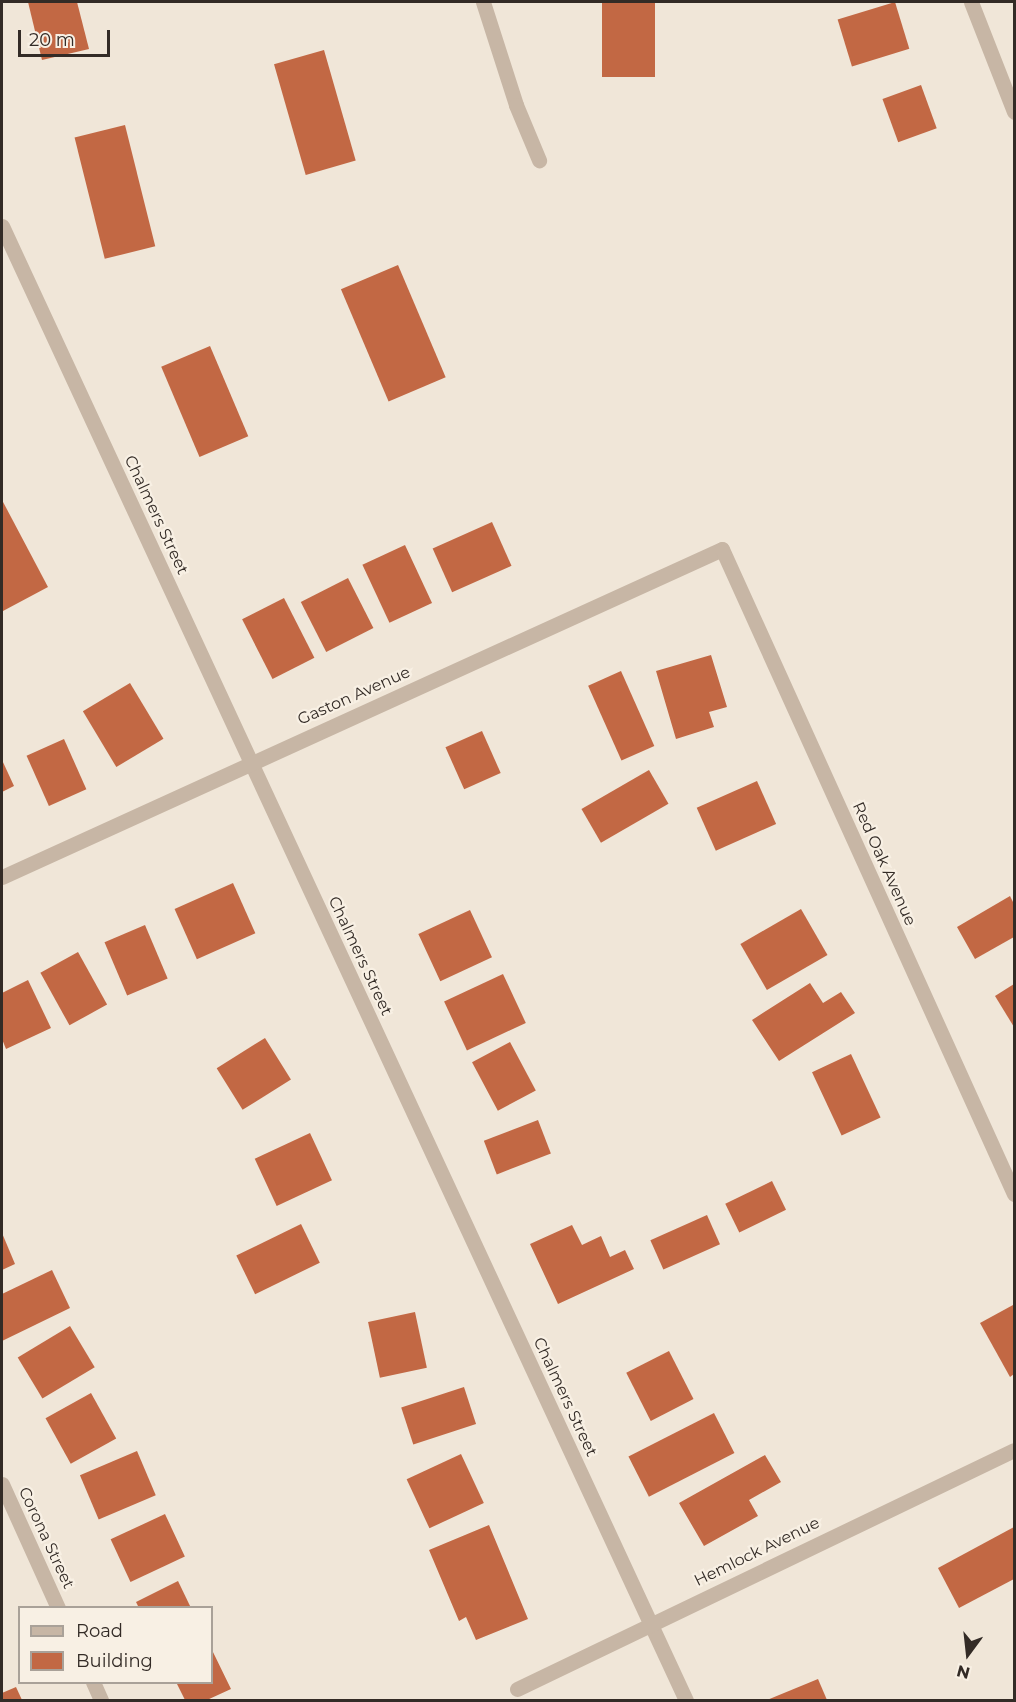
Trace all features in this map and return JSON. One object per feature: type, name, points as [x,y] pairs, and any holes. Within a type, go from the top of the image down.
[{"type":"street","points":[[483,2],[516,105],[539,160]]},
{"type":"street","points":[[971,2],[1014,112]]},
{"type":"street","name":"Chalmers Street","points":[[2,226],[686,1701]]},
{"type":"street","name":"Gaston Avenue","points":[[2,877],[722,549]]},
{"type":"street","name":"Red Oak Avenue","points":[[722,549],[1014,1194]]},
{"type":"street","name":"Hemlock Avenue","points":[[517,1689],[1014,1450]]},
{"type":"street","name":"Corona Street","points":[[2,1484],[57,1606]]},
{"type":"street","points":[[93,1684],[101,1701]]},
{"type":"building","points":[[28,2],[77,2],[89,49],[42,60]]},
{"type":"building","points":[[602,2],[655,2],[655,77],[602,77]]},
{"type":"building","points":[[895,2],[909,49],[852,66],[838,20]]},
{"type":"building","points":[[324,50],[356,161],[306,175],[274,64]]},
{"type":"building","points":[[921,85],[937,128],[898,142],[882,99]]},
{"type":"building","points":[[125,125],[155,246],[105,259],[75,138]]},
{"type":"building","points":[[398,265],[446,377],[389,402],[341,289]]},
{"type":"building","points":[[210,346],[248,436],[200,457],[161,367]]},
{"type":"building","points":[[2,500],[48,587],[3,611],[2,608]]},
{"type":"building","points":[[492,522],[512,566],[452,592],[433,548]]},
{"type":"building","points":[[405,545],[432,603],[389,623],[362,565]]},
{"type":"building","points":[[348,578],[373,628],[326,652],[301,602]]},
{"type":"building","points":[[284,598],[314,658],[273,679],[242,619]]},
{"type":"building","points":[[711,655],[727,707],[709,712],[714,727],[676,739],[656,671]]},
{"type":"building","points":[[621,671],[654,746],[621,761],[588,686]]},
{"type":"building","points":[[130,683],[163,739],[116,767],[83,711]]},
{"type":"building","points":[[482,731],[501,773],[464,789],[445,747]]},
{"type":"building","points":[[64,739],[86,789],[49,806],[27,756]]},
{"type":"building","points":[[2,760],[14,786],[2,792]]},
{"type":"building","points":[[649,770],[668,804],[601,843],[581,809]]},
{"type":"building","points":[[757,781],[776,824],[716,851],[697,808]]},
{"type":"building","points":[[233,883],[255,933],[197,959],[175,909]]},
{"type":"building","points":[[1010,896],[1014,904],[1014,937],[975,959],[957,927]]},
{"type":"building","points":[[801,909],[827,955],[767,990],[740,944]]},
{"type":"building","points":[[470,910],[492,957],[440,981],[418,934]]},
{"type":"building","points":[[145,925],[168,978],[127,996],[104,942]]},
{"type":"building","points":[[78,952],[107,1004],[69,1025],[40,973]]},
{"type":"building","points":[[503,974],[526,1023],[467,1050],[444,1001]]},
{"type":"building","points":[[28,980],[51,1028],[6,1049],[2,1039],[2,993]]},
{"type":"building","points":[[810,983],[823,1003],[841,992],[855,1013],[779,1061],[752,1020]]},
{"type":"building","points":[[1014,984],[1014,1027],[995,996]]},
{"type":"building","points":[[265,1038],[291,1080],[243,1110],[217,1068]]},
{"type":"building","points":[[510,1042],[536,1091],[498,1111],[472,1062]]},
{"type":"building","points":[[851,1054],[881,1117],[842,1136],[812,1072]]},
{"type":"building","points":[[538,1120],[551,1154],[497,1174],[484,1141]]},
{"type":"building","points":[[310,1133],[332,1180],[277,1206],[255,1159]]},
{"type":"building","points":[[772,1181],[786,1210],[739,1233],[725,1204]]},
{"type":"building","points":[[707,1215],[720,1244],[663,1269],[650,1240]]},
{"type":"building","points":[[301,1224],[320,1263],[255,1294],[236,1256]]},
{"type":"building","points":[[572,1225],[582,1245],[601,1236],[610,1257],[625,1250],[634,1269],[558,1304],[530,1244]]},
{"type":"building","points":[[2,1233],[15,1264],[2,1270]]},
{"type":"building","points":[[52,1270],[70,1308],[2,1341],[2,1294]]},
{"type":"building","points":[[1013,1305],[1014,1374],[1010,1377],[980,1323]]},
{"type":"building","points":[[415,1312],[427,1368],[380,1378],[368,1322]]},
{"type":"building","points":[[70,1326],[95,1367],[42,1399],[18,1357]]},
{"type":"building","points":[[669,1351],[694,1399],[651,1421],[626,1373]]},
{"type":"building","points":[[464,1387],[476,1424],[413,1444],[401,1407]]},
{"type":"building","points":[[91,1393],[116,1438],[71,1464],[46,1418]]},
{"type":"building","points":[[714,1413],[734,1453],[649,1497],[628,1457]]},
{"type":"building","points":[[137,1451],[156,1495],[99,1519],[80,1475]]},
{"type":"building","points":[[461,1454],[484,1503],[429,1528],[407,1479]]},
{"type":"building","points":[[765,1455],[781,1482],[749,1500],[758,1516],[704,1546],[679,1503]]},
{"type":"building","points":[[165,1514],[185,1557],[130,1582],[111,1539]]},
{"type":"building","points":[[489,1525],[528,1619],[476,1640],[466,1617],[459,1621],[429,1550]]},
{"type":"building","points":[[1014,1527],[1014,1579],[959,1608],[938,1568]]},
{"type":"building","points":[[178,1581],[190,1606],[138,1606],[136,1602]]},
{"type":"building","points":[[213,1652],[231,1689],[207,1700],[185,1700],[177,1684],[213,1684]]},
{"type":"building","points":[[818,1679],[827,1700],[767,1700]]},
{"type":"building","points":[[16,1687],[22,1700],[2,1700],[2,1693]]}]
